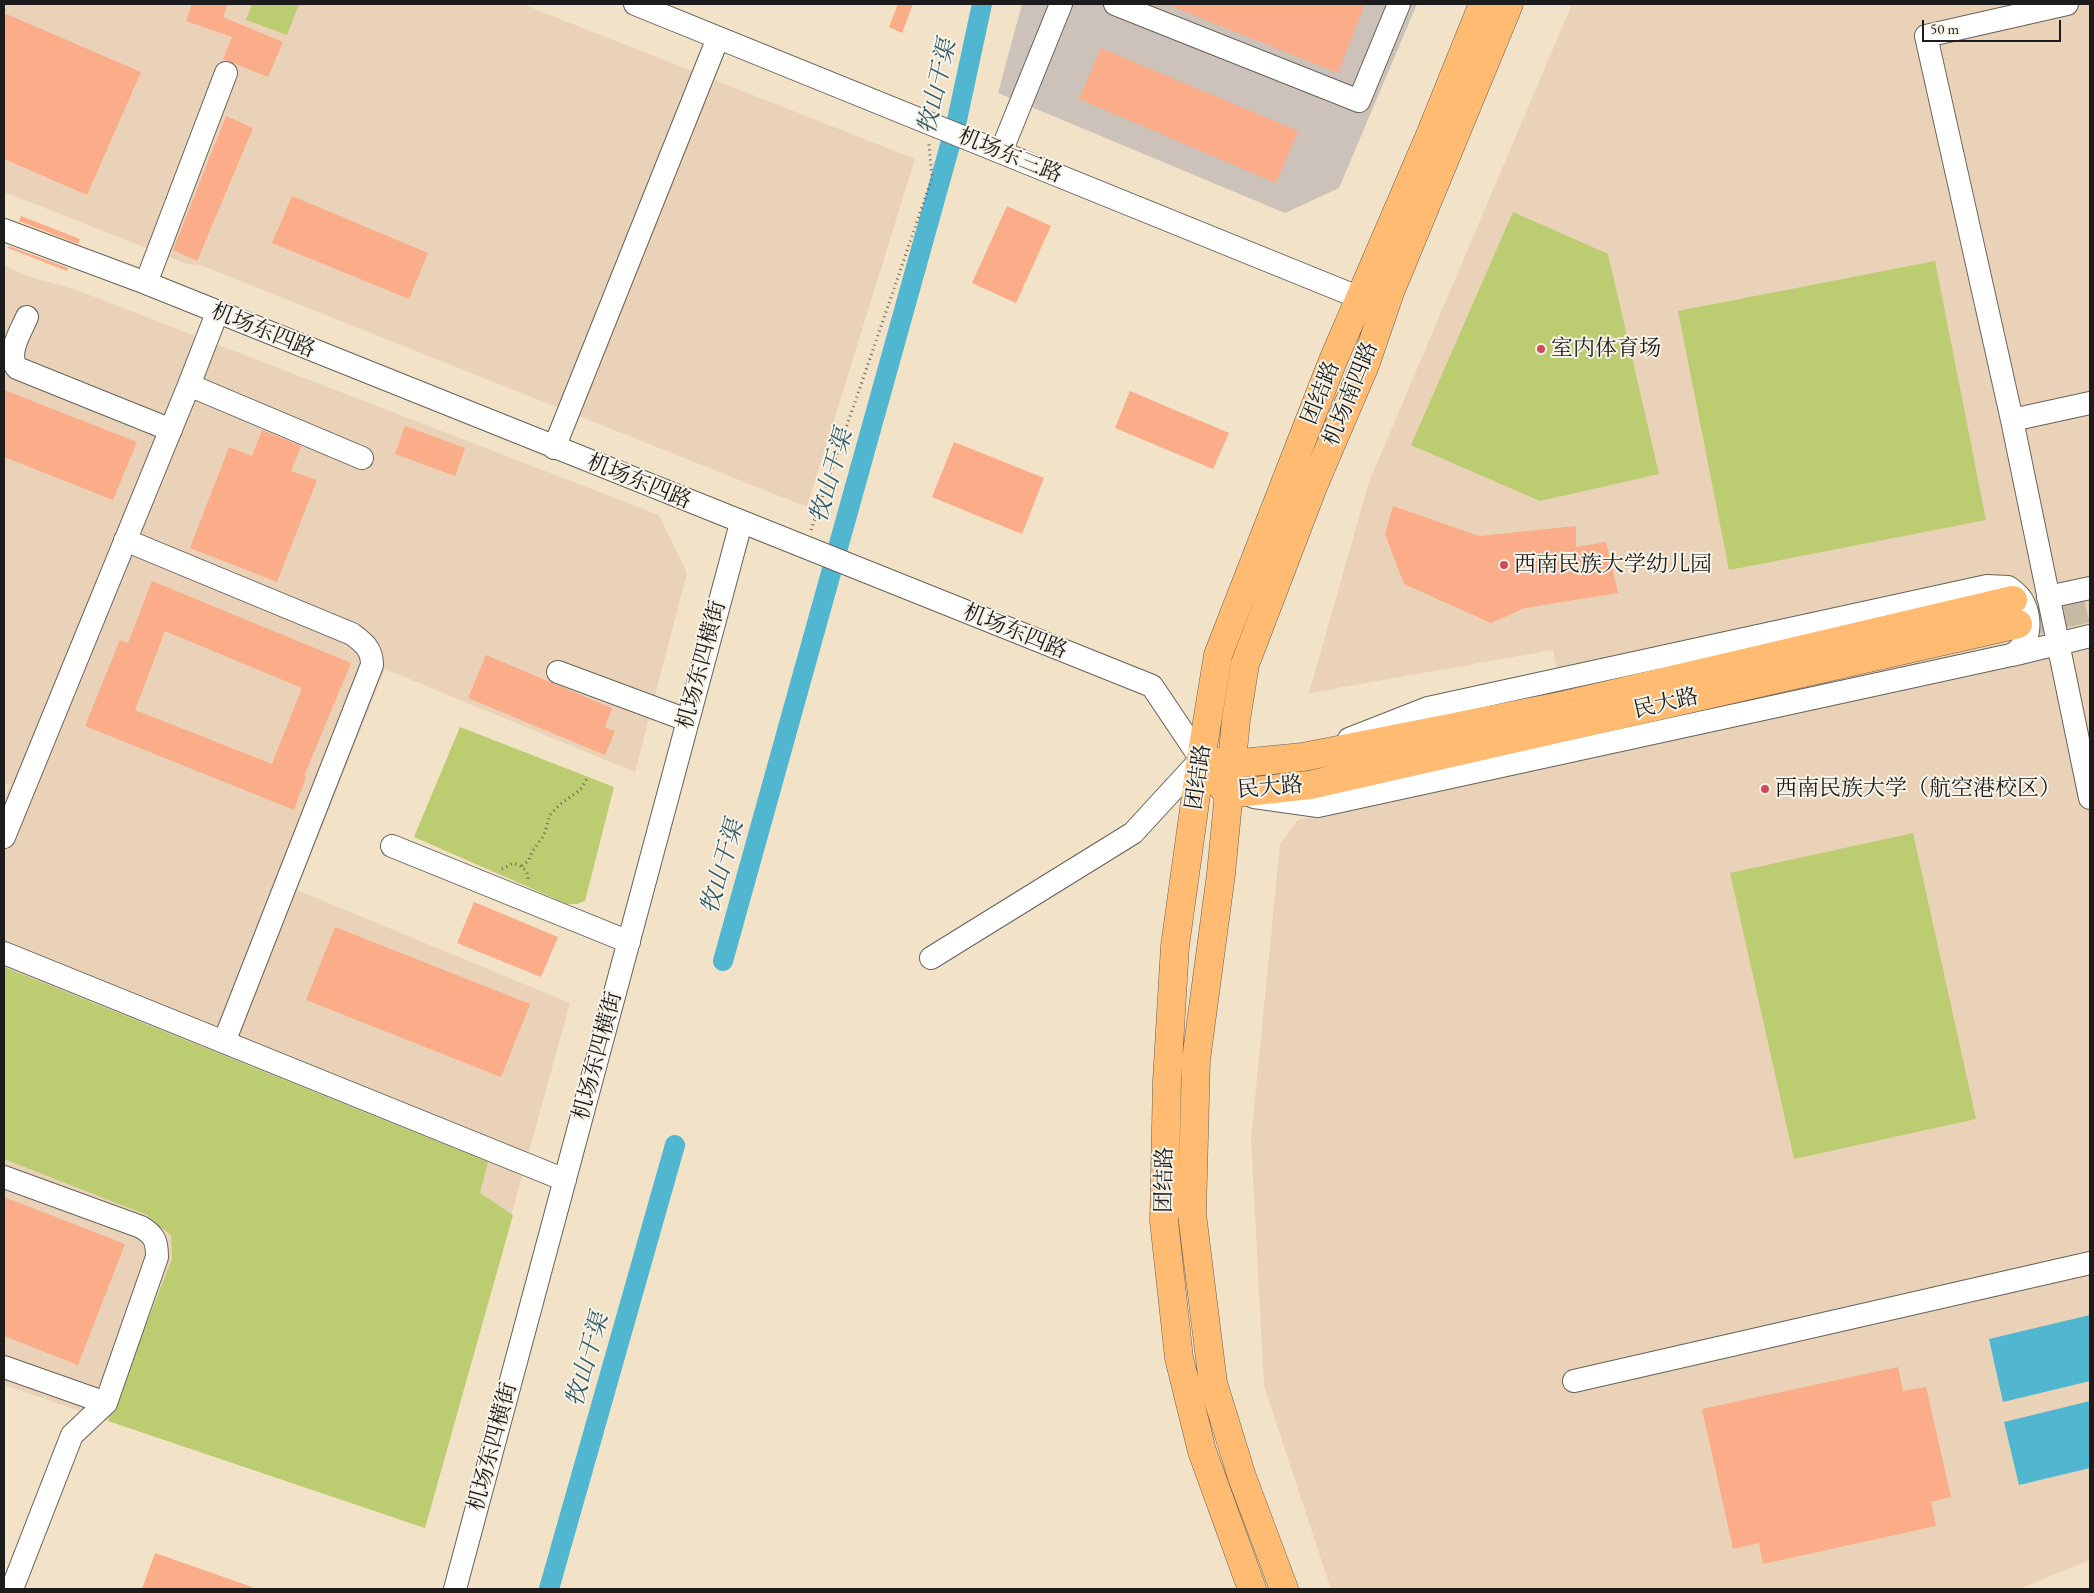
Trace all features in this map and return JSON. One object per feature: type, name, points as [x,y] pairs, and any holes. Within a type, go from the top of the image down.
[{"type":"main road","name":"团结路","points":[[1252,1589],[1202,1451],[1179,1358],[1164,1221],[1167,1080],[1176,946],[1201,758],[1218,655],[1332,363],[1372,303],[1431,133],[1483,4]]},
{"type":"main road","name":"机场南四路","points":[[1228,794],[1245,664],[1314,484],[1365,365],[1372,303],[1508,4]]},
{"type":"main road","name":"民大路","points":[[2015,612],[1310,785],[1228,794],[1201,758],[1231,764],[1303,757],[1566,705],[2015,612]]},
{"type":"main road","name":"团结路","points":[[1228,794],[1221,874],[1196,1060],[1192,1214],[1214,1383],[1242,1477],[1284,1589]]},
{"type":"street","name":"机场东三路","points":[[635,4],[1372,303]]},
{"type":"street","points":[[1002,152],[1061,4]]},
{"type":"street","points":[[1115,4],[1359,101],[1399,4]]},
{"type":"street","points":[[2067,4],[1926,36],[2012,420],[2090,798]]},
{"type":"street","points":[[554,448],[718,38]]},
{"type":"street","points":[[146,283],[226,73]]},
{"type":"street","name":"机场东四路","points":[[4,230],[146,283],[741,523],[1152,686],[1201,758]]},
{"type":"street","points":[[4,837],[171,430],[217,312]]},
{"type":"street","points":[[27,317],[13,350],[12,358],[17,368],[171,430]]},
{"type":"street","points":[[189,385],[362,458]]},
{"type":"street","points":[[2012,420],[2090,403]]},
{"type":"street","name":"机场东四横街","points":[[456,1589],[741,523]]},
{"type":"street","points":[[125,540],[352,634],[365,644],[372,654],[372,665],[224,1042]]},
{"type":"street","points":[[1303,757],[1428,708],[2044,573]]},
{"type":"street","points":[[1988,586],[2008,587],[2024,602],[2027,614],[2025,643],[2019,651],[2011,655]]},
{"type":"street","points":[[2048,597],[2090,588]]},
{"type":"street","points":[[1228,794],[1318,806],[2011,655],[2090,636]]},
{"type":"street","points":[[558,672],[687,720]]},
{"type":"street","points":[[930,958],[1133,833],[1201,758]]},
{"type":"street","points":[[392,846],[628,942]]},
{"type":"street","points":[[4,953],[565,1180]]},
{"type":"street","points":[[4,1177],[141,1227],[149,1232],[157,1242],[157,1257],[106,1402],[72,1435],[12,1589]]},
{"type":"street","points":[[1574,1381],[2090,1263]]},
{"type":"street","points":[[4,1367],[106,1402]]},
{"type":"path","points":[[806,549],[932,178],[927,123]]},
{"type":"path","points":[[522,866],[529,860],[532,852],[544,835],[550,815],[559,805],[580,790],[588,777]]},
{"type":"shaded area","points":[[4,4],[522,4],[915,159],[807,507],[203,266],[187,264],[4,192]]},
{"type":"shaded area","points":[[1022,4],[1417,4],[1339,188],[1285,213],[998,93]]},
{"type":"shaded area","name":"西南民族大学（航空港校区）","points":[[1572,4],[2090,4],[2090,1560],[2019,1589],[1331,1589],[1264,1386],[1251,1139],[1280,844],[1298,820],[1580,757],[1562,693],[1553,650],[1309,693],[1369,482]]},
{"type":"shaded area","points":[[4,266],[33,278],[74,289],[659,515],[687,573],[635,772],[385,669],[297,890],[570,1003],[425,1528],[4,1385],[4,800],[10,785],[4,782]]},
{"type":"green space","points":[[252,4],[299,4],[287,35],[246,20]]},
{"type":"green space","name":"室内体育场","points":[[1513,212],[1608,254],[1659,474],[1540,501],[1411,445]]},
{"type":"green space","points":[[1935,261],[1986,520],[1729,570],[1678,311]]},
{"type":"green space","points":[[460,727],[614,787],[585,901],[577,904],[567,904],[414,837]]},
{"type":"green space","points":[[1913,833],[1976,1119],[1794,1159],[1730,873]]},
{"type":"green space","points":[[4,967],[488,1162],[480,1193],[513,1215],[425,1528],[108,1421],[172,1259],[171,1235],[147,1215],[4,1159]]},
{"type":"water","points":[[2090,1315],[2090,1381],[2003,1402],[1989,1339]]},
{"type":"water","points":[[2090,1401],[2090,1468],[2019,1485],[2004,1422]]},
{"type":"building","points":[[192,4],[228,4],[223,17],[283,42],[268,77],[223,59],[232,37],[186,21]]},
{"type":"building","points":[[898,4],[913,4],[902,33],[889,27]]},
{"type":"building","points":[[1166,4],[1365,4],[1338,73]]},
{"type":"building","points":[[4,13],[141,72],[87,195],[4,159]]},
{"type":"building","points":[[1101,48],[1298,131],[1276,183],[1079,99]]},
{"type":"building","points":[[226,116],[253,128],[197,261],[173,250]]},
{"type":"building","points":[[292,196],[428,253],[409,299],[272,243]]},
{"type":"building","points":[[1007,206],[1051,226],[1016,303],[972,283]]},
{"type":"building","points":[[21,216],[80,239],[78,244],[19,221]]},
{"type":"building","points":[[9,246],[68,268],[67,271],[8,248]]},
{"type":"building","points":[[4,390],[137,442],[113,500],[4,457]]},
{"type":"building","points":[[1130,391],[1229,433],[1213,469],[1115,428]]},
{"type":"building","points":[[405,426],[465,448],[455,476],[395,454]]},
{"type":"building","points":[[262,430],[301,446],[291,471],[317,480],[277,582],[190,548],[229,447],[252,456]]},
{"type":"building","points":[[954,442],[1044,478],[1022,534],[932,497]]},
{"type":"building","name":"西南民族大学幼儿园","points":[[1393,506],[1479,536],[1576,526],[1576,547],[1606,542],[1618,593],[1525,608],[1491,623],[1404,584],[1385,534]]},
{"type":"building","points":[[152,581],[351,663],[304,776],[306,777],[294,810],[85,726],[120,640],[128,643]],"holes":[[[165,631],[302,688],[272,764],[135,710]]]},
{"type":"building","points":[[486,655],[612,708],[605,727],[615,731],[605,755],[468,698]]},
{"type":"building","points":[[474,902],[558,937],[541,977],[457,943]]},
{"type":"building","points":[[335,927],[530,1004],[501,1077],[306,1000]]},
{"type":"building","points":[[4,1197],[125,1244],[78,1365],[4,1336]]},
{"type":"building","points":[[1898,1367],[1903,1391],[1926,1387],[1951,1497],[1931,1502],[1936,1526],[1763,1564],[1759,1543],[1733,1549],[1702,1409]]},
{"type":"building","points":[[155,1553],[252,1587],[251,1589],[142,1589]]},
{"type":"waterway","name":"牧山干渠","points":[[723,961],[957,120],[982,4]]},
{"type":"waterway","name":"牧山干渠","points":[[549,1589],[675,1145]]},
{"type":"tunnel","points":[[2018,624],[2090,608]]},
{"type":"place","name":"室内体育场","points":[[1541,349]]},
{"type":"place","name":"西南民族大学幼儿园","points":[[1504,565]]},
{"type":"place","name":"西南民族大学（航空港校区）","points":[[1765,789]]}]
